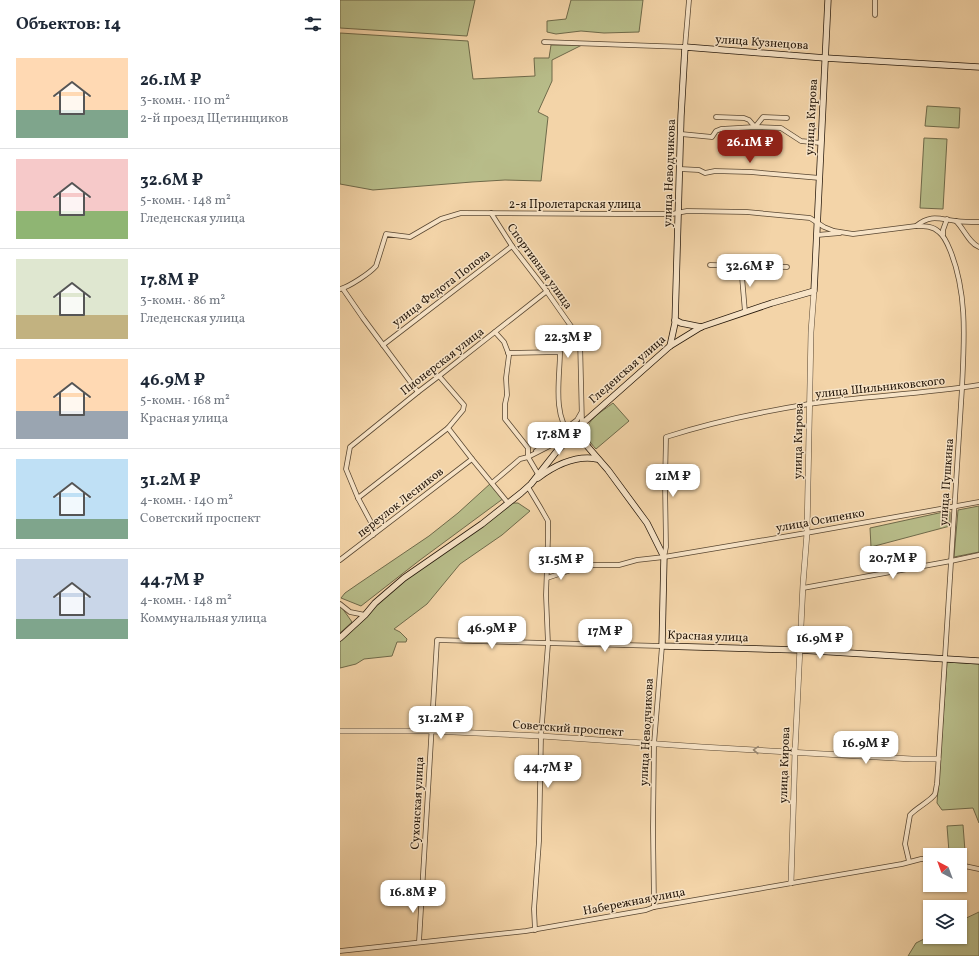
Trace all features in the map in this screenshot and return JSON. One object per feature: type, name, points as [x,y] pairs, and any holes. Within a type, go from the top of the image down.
[{"type":"main road","name":"улица Кирова","points":[[814,291],[828,0]]},
{"type":"main road","name":"улица Кузнецова","points":[[685,47],[825,58],[979,67]]},
{"type":"main road","name":"улица Неводчикова","points":[[670,346],[675,320],[685,47]]},
{"type":"main road","name":"Гледенская улица","points":[[340,638],[365,615],[375,603],[404,578],[482,524],[529,485],[582,424],[670,346],[701,327],[744,312],[814,291]]},
{"type":"main road","points":[[675,320],[681,324],[701,327]]},
{"type":"main road","name":"улица Неводчикова","points":[[582,424],[581,429],[583,440],[597,459],[611,474],[647,523],[664,557],[662,646]]},
{"type":"main road","points":[[529,485],[542,475],[563,464],[584,458],[597,459]]},
{"type":"main road","name":"Красная улица","points":[[662,646],[800,650],[979,661]]},
{"type":"street","name":"улица Неводчикова","points":[[685,47],[689,0]]},
{"type":"street","points":[[874,15],[875,0]]},
{"type":"street","name":"улица Кузнецова","points":[[544,42],[685,47]]},
{"type":"street","points":[[716,117],[744,118],[749,120],[755,127]]},
{"type":"street","points":[[755,127],[763,117],[787,118]]},
{"type":"street","points":[[681,134],[712,137],[719,129],[755,127],[781,128],[801,141],[821,143]]},
{"type":"street","points":[[680,169],[700,170],[705,173],[715,171],[751,172],[820,178]]},
{"type":"street","name":"2-я Пролетарская улица","points":[[342,289],[370,272],[376,266],[386,234],[410,237],[452,214],[470,212],[679,214],[687,211],[747,212],[810,218],[827,228],[843,233]]},
{"type":"street","name":"Спортивная улица","points":[[491,213],[512,246],[580,339],[582,424]]},
{"type":"street","name":"2-я Пролетарская улица","points":[[817,235],[843,233],[860,234],[916,226],[923,220],[928,219],[979,222]]},
{"type":"street","points":[[944,238],[942,230],[947,219]]},
{"type":"street","points":[[956,221],[970,241],[979,247]]},
{"type":"street","name":"улица Пушкина","points":[[909,861],[905,844],[910,815],[921,804],[930,800],[935,794],[937,784],[962,388],[964,327],[963,306],[956,265],[944,238],[940,232],[929,226],[916,226]]},
{"type":"street","name":"улица Федота Попова","points":[[382,345],[512,246]]},
{"type":"street","points":[[710,265],[787,267]]},
{"type":"street","points":[[741,265],[744,312]]},
{"type":"street","points":[[342,289],[418,392]]},
{"type":"street","name":"улица Кирова","points":[[791,883],[795,752],[807,533],[811,332],[814,291]]},
{"type":"street","name":"Пионерская улица","points":[[358,498],[346,469],[350,447],[547,292]]},
{"type":"street","points":[[495,332],[504,342],[508,353],[505,418],[528,448],[528,457],[538,474]]},
{"type":"street","points":[[492,483],[520,459],[528,457],[571,435],[566,428],[559,411],[560,352],[508,353]]},
{"type":"street","points":[[373,535],[374,526],[358,498],[448,428],[463,410],[464,405],[440,376]]},
{"type":"street","name":"улица Шильниковского","points":[[666,437],[738,417],[810,404],[979,385]]},
{"type":"street","points":[[528,457],[577,420],[582,412]]},
{"type":"street","points":[[448,428],[508,503]]},
{"type":"street","name":"улица Неводчикова","points":[[664,557],[666,547],[666,437]]},
{"type":"street","name":"переулок Лесников","points":[[340,560],[472,459]]},
{"type":"street","points":[[529,485],[548,521],[548,644],[541,736],[539,841],[534,909],[535,930]]},
{"type":"street","name":"улица Осипенко","points":[[547,578],[571,570],[594,565],[619,565],[637,560],[664,557],[807,533],[979,502]]},
{"type":"street","points":[[803,588],[979,555]]},
{"type":"street","points":[[340,604],[350,612],[365,615]]},
{"type":"street","name":"Красная улица","points":[[436,640],[662,646]]},
{"type":"street","name":"Сухонская улица","points":[[419,942],[436,640]]},
{"type":"street","name":"улица Неводчикова","points":[[654,907],[654,744],[662,646]]},
{"type":"street","name":"Советский проспект","points":[[340,731],[431,731],[541,736],[654,744],[938,759]]},
{"type":"street","name":"Набережная улица","points":[[340,951],[535,930],[646,910],[654,907],[923,859]]},
{"type":"street","points":[[967,867],[979,869]]},
{"type":"green space","points":[[340,0],[475,0],[467,36],[340,28]]},
{"type":"green space","points":[[571,0],[643,0],[639,32],[604,33],[581,31],[556,34],[547,32],[547,21],[566,19]]},
{"type":"green space","points":[[340,33],[468,41],[473,79],[535,76],[534,58],[549,58],[551,45],[582,45],[552,60],[552,81],[538,112],[548,117],[541,181],[505,180],[373,190],[340,184]]},
{"type":"green space","points":[[927,106],[960,108],[959,128],[925,126]]},
{"type":"green space","points":[[924,138],[947,139],[943,209],[920,208]]},
{"type":"green space","points":[[613,403],[629,421],[596,449],[588,439],[586,433],[587,428],[594,418]]},
{"type":"green space","points":[[491,483],[504,498],[361,606],[341,598],[345,593],[429,536],[458,513]]},
{"type":"green space","points":[[508,503],[518,503],[530,511],[502,535],[460,564],[427,604],[394,629],[400,632],[407,639],[406,642],[397,642],[392,656],[364,659],[356,664],[340,668],[340,638],[391,590]]},
{"type":"green space","points":[[979,506],[979,552],[954,557],[958,510]]},
{"type":"green space","points":[[948,511],[950,512],[950,526],[871,547],[870,528]]},
{"type":"green space","points":[[340,605],[352,622],[340,633]]},
{"type":"green space","points":[[947,662],[979,664],[979,823],[973,808],[942,810],[937,803]]},
{"type":"green space","points":[[963,825],[965,848],[949,848],[947,826]]},
{"type":"green space","points":[[979,912],[979,956],[908,956],[916,943],[923,940],[923,944],[967,944],[967,918]]}]
